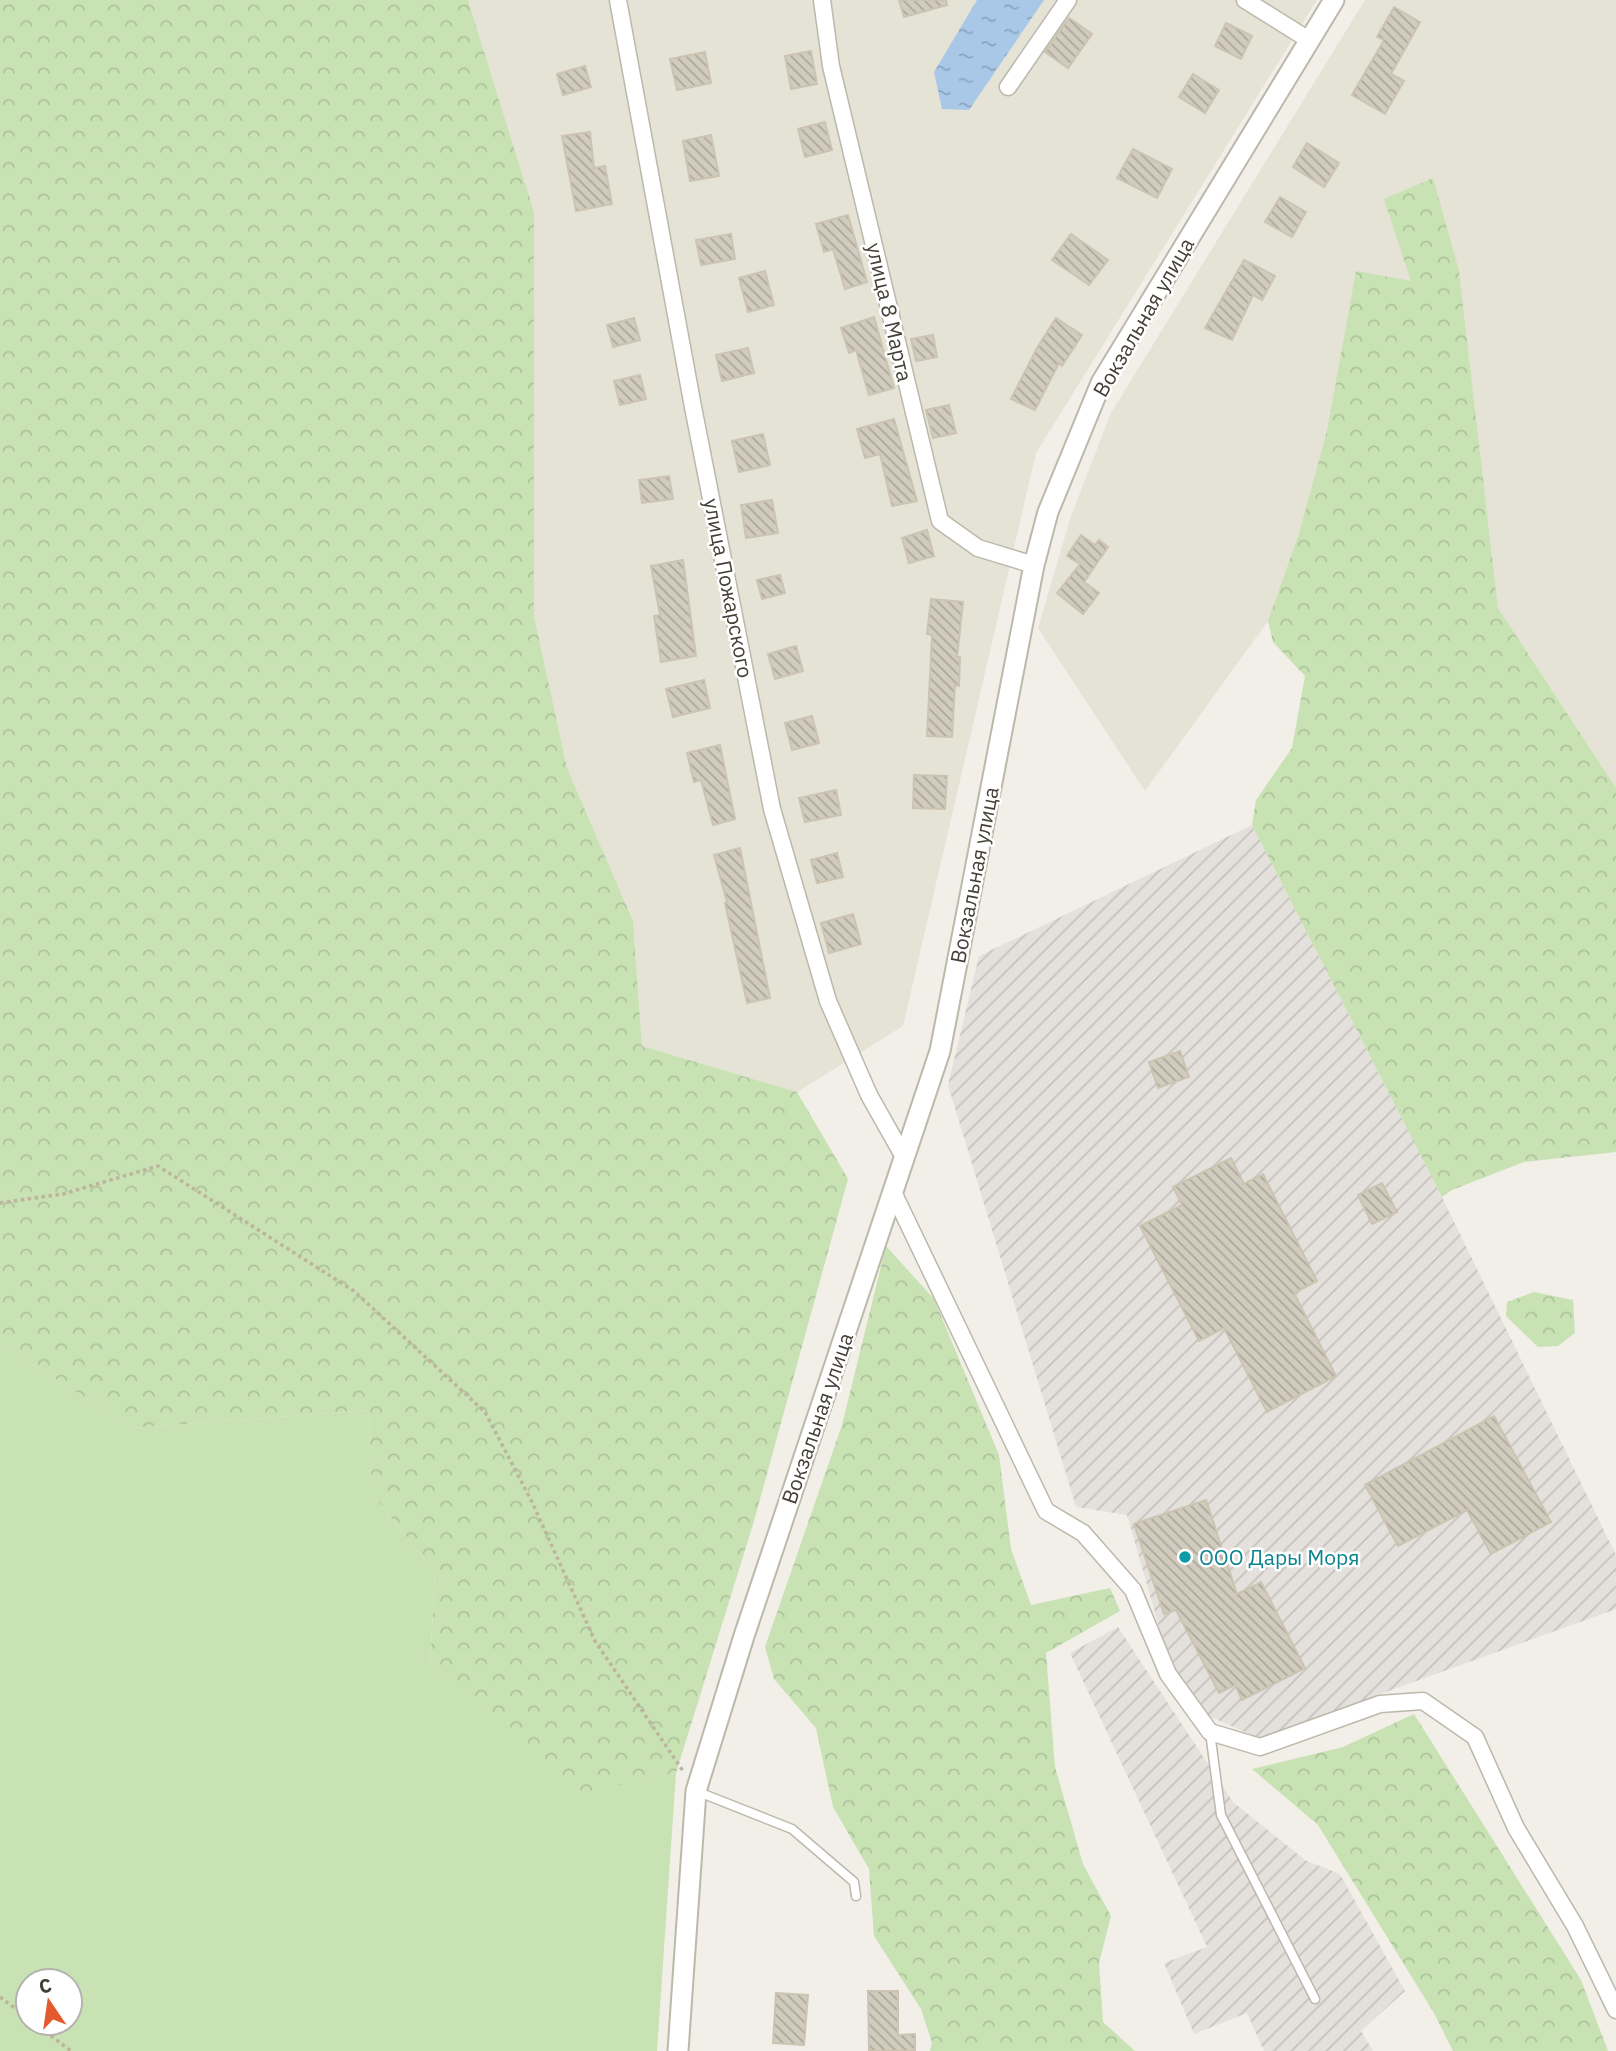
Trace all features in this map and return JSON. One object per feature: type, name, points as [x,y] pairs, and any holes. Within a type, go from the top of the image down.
[{"type":"street","name":"улица Пожарского","points":[[618,0],[693,407],[772,809],[828,1001],[869,1095],[904,1157]]},
{"type":"street","name":"улица 8 Марта","points":[[822,0],[831,66],[940,521],[978,548],[1034,565]]},
{"type":"street","points":[[1008,87],[1068,0]]},
{"type":"street","points":[[1244,0],[1309,40]]},
{"type":"street","name":"Вокзальная улица","points":[[678,2051],[696,1791],[744,1636],[940,1051],[1034,565],[1048,512],[1101,383],[1334,0]]},
{"type":"street","points":[[893,1192],[1046,1511],[1083,1533],[1133,1590],[1168,1674],[1210,1732],[1260,1747],[1380,1704],[1423,1701],[1475,1737],[1516,1828],[1575,1926],[1616,2010]]},
{"type":"lane","points":[[1210,1732],[1221,1815],[1315,1999]]},
{"type":"lane","points":[[696,1791],[792,1829],[854,1882],[856,1896]]},
{"type":"path","points":[[0,1203],[63,1194],[158,1166],[354,1291],[485,1412],[532,1502],[595,1641],[696,1791]]},
{"type":"path","points":[[52,2037],[71,2051]]},
{"type":"shaded area","points":[[468,0],[1317,0],[1036,453],[903,1026],[797,1092],[642,1046],[633,921],[567,768],[534,616],[534,212]]},
{"type":"shaded area","points":[[1365,0],[1616,0],[1616,788],[1498,608],[1459,272],[1268,621],[1145,791],[1038,628],[1071,516],[1111,413]]},
{"type":"shaded area","points":[[1252,825],[1442,1197],[1616,1555],[1616,1609],[1258,1738],[1209,1716],[1170,1665],[1127,1515],[1076,1507],[948,1085],[979,956]]},
{"type":"shaded area","points":[[1118,1627],[1233,1802],[1305,1860],[1340,1874],[1405,1991],[1361,2031],[1373,2051],[1264,2051],[1247,2013],[1194,2034],[1164,1963],[1207,1947],[1070,1653]]},
{"type":"green space","points":[[0,0],[468,0],[534,212],[534,616],[567,768],[633,921],[642,1046],[797,1092],[848,1179],[754,1521],[676,1773],[573,1795],[430,1666],[435,1573],[371,1492],[369,1410],[133,1428],[0,1344]]},
{"type":"green space","points":[[1433,178],[1459,271],[1498,608],[1616,788],[1616,1152],[1524,1162],[1452,1190],[1442,1197],[1252,825],[1256,800],[1292,748],[1305,676],[1273,642],[1268,621],[1299,534],[1327,431],[1356,271],[1411,281],[1384,199]]},
{"type":"green space","points":[[886,1246],[934,1299],[999,1455],[1011,1549],[1031,1605],[1110,1588],[1120,1611],[1046,1653],[1055,1767],[1083,1864],[1111,1916],[1099,1963],[1103,2022],[1135,2051],[930,2051],[932,2043],[921,2009],[874,1936],[869,1869],[833,1807],[816,1728],[774,1679],[765,1647],[842,1425]]},
{"type":"green space","points":[[1534,1292],[1573,1300],[1575,1333],[1558,1346],[1538,1347],[1506,1316],[1507,1302]]},
{"type":"green space","points":[[0,1344],[133,1428],[369,1410],[371,1492],[435,1573],[430,1666],[573,1794],[676,1773],[657,2051],[0,2051]]},
{"type":"green space","points":[[1414,1714],[1581,1980],[1608,2051],[1453,2051],[1434,2013],[1318,1825],[1252,1769],[1343,1747]]},
{"type":"water","points":[[977,0],[1044,0],[969,110],[942,109],[934,72]]},
{"type":"building","points":[[899,0],[946,0],[947,5],[904,17]]},
{"type":"building","points":[[1394,7],[1420,22],[1391,74],[1404,81],[1385,114],[1352,95],[1384,40],[1377,37]]},
{"type":"building","points":[[1069,18],[1092,34],[1068,68],[1045,52]]},
{"type":"building","points":[[1226,23],[1252,36],[1241,59],[1215,46]]},
{"type":"building","points":[[811,51],[817,84],[791,89],[785,56]]},
{"type":"building","points":[[705,52],[711,83],[677,90],[670,59]]},
{"type":"building","points":[[585,66],[591,87],[563,95],[557,74]]},
{"type":"building","points":[[1193,74],[1219,90],[1205,113],[1179,97]]},
{"type":"building","points":[[825,122],[832,150],[805,157],[798,129]]},
{"type":"building","points":[[590,132],[594,168],[605,166],[612,204],[576,211],[562,136]]},
{"type":"building","points":[[711,135],[719,176],[690,181],[683,141]]},
{"type":"building","points":[[1307,143],[1339,163],[1324,187],[1293,167]]},
{"type":"building","points":[[1133,149],[1172,169],[1157,198],[1117,178]]},
{"type":"building","points":[[1280,197],[1306,212],[1292,237],[1265,222]]},
{"type":"building","points":[[848,215],[867,282],[845,289],[833,249],[824,252],[816,224]]},
{"type":"building","points":[[731,234],[735,259],[701,265],[696,240]]},
{"type":"building","points":[[1071,234],[1108,260],[1089,285],[1052,260]]},
{"type":"building","points":[[1244,260],[1275,276],[1262,300],[1253,295],[1232,340],[1205,328]]},
{"type":"building","points":[[765,271],[774,305],[748,312],[739,278]]},
{"type":"building","points":[[874,317],[894,388],[869,395],[856,350],[849,353],[841,328]]},
{"type":"building","points":[[634,318],[640,340],[613,347],[607,325]]},
{"type":"building","points":[[1056,318],[1082,335],[1062,366],[1059,363],[1035,410],[1011,399]]},
{"type":"building","points":[[933,335],[937,357],[916,361],[911,339]]},
{"type":"building","points":[[748,348],[754,373],[722,381],[716,355]]},
{"type":"building","points":[[640,375],[646,399],[620,405],[614,381]]},
{"type":"building","points":[[949,405],[956,433],[933,438],[926,410]]},
{"type":"building","points":[[894,419],[917,501],[892,506],[880,454],[865,458],[857,429]]},
{"type":"building","points":[[763,434],[770,465],[739,472],[732,441]]},
{"type":"building","points":[[669,476],[673,499],[642,503],[639,480]]},
{"type":"building","points":[[772,500],[778,533],[746,538],[741,505]]},
{"type":"building","points":[[927,530],[934,556],[909,563],[902,538]]},
{"type":"building","points":[[1081,535],[1095,545],[1099,540],[1108,547],[1084,582],[1099,593],[1083,614],[1057,593],[1080,564],[1067,556]]},
{"type":"building","points":[[683,560],[696,656],[661,662],[654,616],[660,615],[651,566]]},
{"type":"building","points":[[780,575],[785,593],[762,599],[757,580]]},
{"type":"building","points":[[931,599],[963,602],[957,657],[960,657],[959,686],[955,685],[952,737],[927,736],[932,635],[927,634]]},
{"type":"building","points":[[796,646],[803,671],[775,679],[768,654]]},
{"type":"building","points":[[704,680],[710,708],[673,717],[666,689]]},
{"type":"building","points":[[812,716],[819,743],[792,750],[785,723]]},
{"type":"building","points":[[720,745],[735,819],[713,825],[701,780],[694,782],[687,753]]},
{"type":"building","points":[[914,775],[947,776],[945,809],[913,808]]},
{"type":"building","points":[[836,790],[841,815],[805,822],[799,798]]},
{"type":"building","points":[[740,848],[770,998],[747,1003],[725,903],[727,902],[714,855]]},
{"type":"building","points":[[837,853],[843,877],[817,883],[811,860]]},
{"type":"building","points":[[853,914],[861,944],[829,953],[821,923]]},
{"type":"building","points":[[1180,1051],[1189,1077],[1158,1088],[1149,1062]]},
{"type":"building","points":[[1231,1158],[1244,1184],[1263,1174],[1317,1281],[1294,1293],[1336,1376],[1267,1412],[1224,1328],[1199,1341],[1140,1226],[1182,1205],[1173,1187]]},
{"type":"building","points":[[1382,1183],[1397,1212],[1372,1224],[1358,1195]]},
{"type":"building","points":[[1494,1416],[1551,1522],[1491,1554],[1467,1510],[1398,1546],[1365,1485]]},
{"type":"building","points":[[1206,1500],[1237,1594],[1261,1582],[1305,1668],[1242,1700],[1235,1685],[1219,1693],[1176,1610],[1164,1614],[1134,1524]]},
{"type":"building","points":[[868,1991],[898,1991],[898,2035],[915,2034],[915,2051],[869,2051]]},
{"type":"building","points":[[776,1993],[808,1995],[804,2045],[773,2043]]},
{"type":"place","name":"ООО Дары Моря","points":[[1185,1557]]}]
